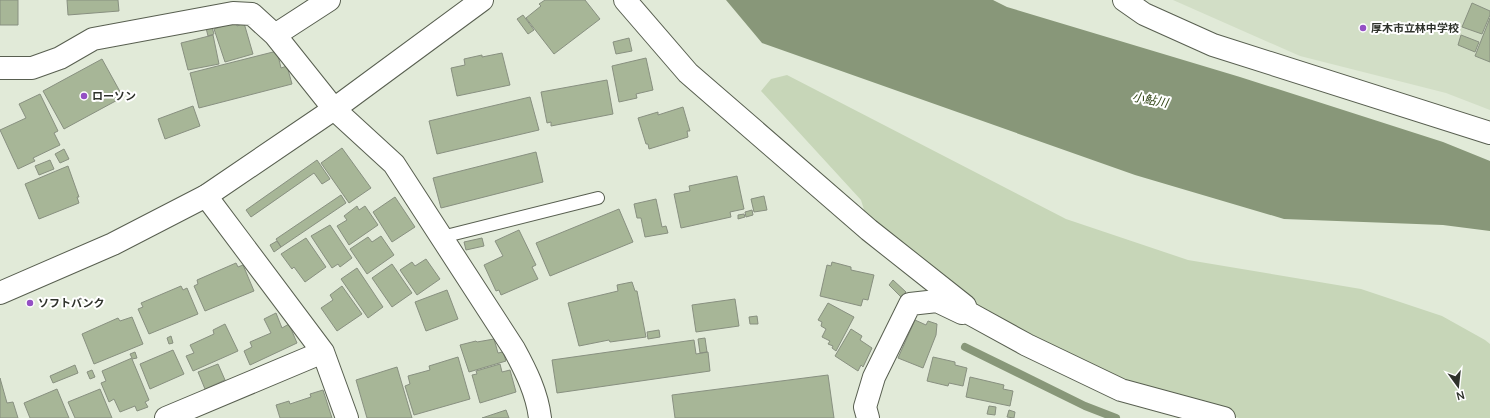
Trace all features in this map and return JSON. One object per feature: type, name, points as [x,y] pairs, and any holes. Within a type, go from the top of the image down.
[{"type":"street","points":[[275,35],[328,0]]},
{"type":"street","points":[[0,293],[113,244],[206,196],[334,110],[482,0]]},
{"type":"street","points":[[624,0],[688,73],[869,230],[965,306],[967,312],[1027,345],[1159,409],[1224,418]]},
{"type":"street","points":[[1124,0],[1144,14],[1213,45],[1490,133]]},
{"type":"street","points":[[0,68],[32,68],[60,58],[93,38],[233,13],[255,7],[334,110],[394,164],[514,349],[529,378],[538,404],[540,418]]},
{"type":"street","points":[[206,196],[322,352],[347,418]]},
{"type":"street","points":[[868,418],[865,407],[874,377],[910,304],[937,301],[960,314],[967,312]]},
{"type":"street","points":[[166,418],[322,352]]},
{"type":"lane","points":[[442,237],[598,198]]},
{"type":"shaded area","name":"厚木市立林中学校","points":[[1173,0],[1490,0],[1490,110],[1446,93],[1300,56]]},
{"type":"shaded area","points":[[787,75],[1066,219],[1188,260],[1361,289],[1442,316],[1490,344],[1490,418],[1239,418],[1149,389],[1118,381],[977,309],[866,216],[861,200],[761,91],[771,79]]},
{"type":"water","name":"小鮎川","points":[[726,0],[993,0],[1007,7],[1240,77],[1443,142],[1490,161],[1490,231],[1443,225],[1284,219],[1135,175],[762,43]]},
{"type":"building","points":[[0,0],[18,0],[18,25],[0,25]]},
{"type":"building","points":[[67,0],[118,0],[119,11],[68,15]]},
{"type":"building","points":[[545,0],[585,0],[600,19],[554,54],[526,18],[541,6],[539,4]]},
{"type":"building","points":[[1472,3],[1490,11],[1490,15],[1482,34],[1462,27]]},
{"type":"building","points":[[523,15],[534,30],[528,34],[517,19]]},
{"type":"building","points":[[1490,18],[1490,62],[1475,56]]},
{"type":"building","points":[[236,22],[237,26],[244,23],[253,54],[225,62],[214,29]]},
{"type":"building","points":[[212,27],[214,34],[208,36],[206,28]]},
{"type":"building","points":[[213,35],[219,64],[188,70],[181,43]]},
{"type":"building","points":[[1461,35],[1479,42],[1475,52],[1458,45]]},
{"type":"building","points":[[629,38],[632,51],[616,54],[613,42]]},
{"type":"building","points":[[277,51],[281,68],[287,66],[292,84],[199,108],[190,73]]},
{"type":"building","points":[[502,53],[510,85],[457,96],[451,68],[465,65],[464,59]]},
{"type":"building","points":[[646,58],[653,90],[636,94],[637,98],[619,102],[612,66]]},
{"type":"building","points":[[102,59],[123,97],[64,129],[43,91]]},
{"type":"building","points":[[607,80],[613,114],[551,126],[551,122],[547,123],[541,92]]},
{"type":"building","points":[[40,94],[58,131],[54,133],[60,145],[33,158],[35,161],[18,169],[0,130],[26,118],[19,104]]},
{"type":"building","points":[[530,97],[539,130],[437,154],[429,121]]},
{"type":"building","points":[[193,106],[200,126],[165,139],[158,119]]},
{"type":"building","points":[[683,107],[690,131],[687,131],[688,137],[649,149],[638,118],[658,112],[658,115]]},
{"type":"building","points":[[342,148],[371,188],[349,203],[321,163]]},
{"type":"building","points":[[64,149],[69,159],[60,163],[55,154]]},
{"type":"building","points":[[536,152],[543,182],[441,208],[433,178]]},
{"type":"building","points":[[50,160],[54,169],[39,175],[35,166]]},
{"type":"building","points":[[317,160],[330,179],[322,184],[314,173],[251,217],[246,210]]},
{"type":"building","points":[[68,166],[79,197],[77,197],[79,203],[39,219],[25,184]]},
{"type":"building","points":[[737,176],[744,209],[730,212],[731,217],[681,228],[674,194],[690,191],[689,186]]},
{"type":"building","points":[[341,195],[346,203],[281,247],[276,239]]},
{"type":"building","points":[[764,196],[767,210],[754,212],[751,199]]},
{"type":"building","points":[[395,197],[415,227],[392,242],[373,212]]},
{"type":"building","points":[[656,199],[662,227],[666,226],[668,233],[645,237],[641,218],[637,218],[634,204]]},
{"type":"building","points":[[357,206],[359,210],[365,206],[378,225],[349,245],[337,226],[347,220],[344,216]]},
{"type":"building","points":[[619,209],[633,242],[550,276],[536,243]]},
{"type":"building","points":[[752,210],[753,215],[746,217],[745,212]]},
{"type":"building","points":[[744,214],[745,217],[738,219],[738,215]]},
{"type":"building","points":[[330,225],[352,258],[340,267],[338,264],[332,268],[311,236]]},
{"type":"building","points":[[519,230],[536,265],[532,267],[538,279],[501,295],[499,290],[496,291],[484,265],[503,256],[495,241]]},
{"type":"building","points":[[381,236],[394,255],[367,274],[350,249],[368,237],[372,242]]},
{"type":"building","points":[[306,238],[326,267],[305,282],[294,267],[292,269],[281,254]]},
{"type":"building","points":[[482,238],[484,246],[466,250],[464,242]]},
{"type":"building","points":[[277,241],[281,247],[274,252],[270,245]]},
{"type":"building","points":[[426,259],[440,279],[417,295],[400,270],[412,262],[415,266]]},
{"type":"building","points":[[832,262],[851,267],[851,270],[874,275],[868,300],[863,299],[861,306],[820,296],[827,265],[831,266]]},
{"type":"building","points":[[236,263],[238,267],[243,265],[254,291],[205,311],[194,286],[198,284],[197,280]]},
{"type":"building","points":[[392,264],[412,293],[392,307],[372,278]]},
{"type":"building","points":[[357,268],[383,307],[368,318],[341,279]]},
{"type":"building","points":[[893,280],[906,292],[901,297],[889,285]]},
{"type":"building","points":[[632,282],[635,291],[637,291],[646,337],[610,342],[609,340],[579,346],[568,303],[618,291],[617,285]]},
{"type":"building","points":[[181,286],[183,290],[187,288],[198,314],[149,334],[138,309],[143,307],[141,303]]},
{"type":"building","points":[[342,286],[362,314],[337,331],[321,308],[333,300],[330,295]]},
{"type":"building","points":[[447,290],[458,319],[426,331],[415,302]]},
{"type":"building","points":[[735,299],[739,326],[696,332],[692,305]]},
{"type":"building","points":[[828,303],[854,317],[836,351],[832,348],[833,346],[828,344],[830,341],[822,337],[826,329],[821,326],[822,322],[818,320]]},
{"type":"building","points":[[276,313],[282,328],[289,324],[297,343],[250,365],[244,351],[252,347],[250,342],[271,333],[264,319]]},
{"type":"building","points":[[757,316],[758,324],[750,324],[749,317]]},
{"type":"building","points":[[132,317],[143,344],[94,364],[82,334],[118,318],[120,321]]},
{"type":"building","points":[[915,320],[926,325],[928,321],[937,324],[936,335],[923,368],[898,358]]},
{"type":"building","points":[[225,324],[238,351],[193,371],[186,356],[194,353],[190,345],[214,334],[213,330]]},
{"type":"building","points":[[851,329],[862,336],[860,340],[872,348],[863,367],[861,365],[858,371],[835,356]]},
{"type":"building","points":[[659,330],[660,337],[648,339],[647,332]]},
{"type":"building","points":[[171,336],[173,343],[169,344],[167,338]]},
{"type":"building","points":[[705,338],[707,352],[700,353],[698,339]]},
{"type":"building","points":[[494,339],[498,353],[503,352],[506,361],[469,372],[460,345]]},
{"type":"building","points":[[694,340],[696,354],[708,352],[710,371],[557,393],[552,360]]},
{"type":"building","points":[[173,350],[184,374],[150,389],[140,364]]},
{"type":"building","points":[[135,352],[137,358],[132,359],[149,400],[145,402],[148,407],[137,411],[135,406],[120,412],[114,399],[109,402],[101,383],[106,381],[102,371],[132,358],[130,354]]},
{"type":"building","points":[[458,357],[470,399],[414,415],[405,386],[410,384],[408,376],[430,370],[429,366]]},
{"type":"building","points":[[933,357],[955,362],[955,365],[967,368],[963,386],[949,383],[948,386],[927,381]]},
{"type":"building","points":[[218,364],[225,380],[205,389],[198,372]]},
{"type":"building","points":[[500,364],[502,372],[510,370],[516,392],[480,403],[472,375],[477,374],[476,371]]},
{"type":"building","points":[[75,365],[78,373],[53,383],[50,376]]},
{"type":"building","points":[[397,367],[412,418],[367,418],[356,380]]},
{"type":"building","points":[[92,370],[95,377],[90,379],[87,372]]},
{"type":"building","points":[[828,375],[834,418],[675,418],[672,395]]},
{"type":"building","points":[[970,377],[1004,385],[1003,389],[1013,391],[1010,406],[966,397]]},
{"type":"building","points":[[0,378],[7,403],[13,402],[18,418],[0,418]]},
{"type":"building","points":[[57,389],[69,418],[30,418],[24,403]]},
{"type":"building","points":[[100,389],[112,418],[75,418],[68,402]]},
{"type":"building","points":[[323,390],[332,418],[280,418],[276,405],[289,401],[290,404],[311,397],[310,394]]},
{"type":"building","points":[[989,406],[996,407],[995,415],[987,414]]},
{"type":"building","points":[[506,410],[509,418],[482,418]]},
{"type":"building","points":[[1009,410],[1015,412],[1014,418],[1007,417]]},
{"type":"waterway","points":[[965,347],[1085,406],[1116,418]]},
{"type":"place","name":"厚木市立林中学校","points":[[1363,28]]},
{"type":"place","name":"ローソン","points":[[84,96]]},
{"type":"place","name":"ソフトバンク","points":[[30,303]]}]
